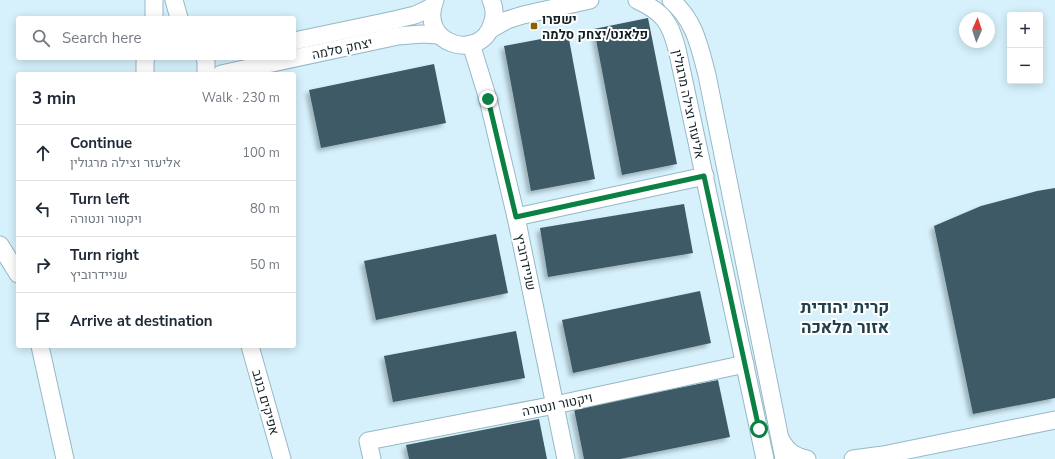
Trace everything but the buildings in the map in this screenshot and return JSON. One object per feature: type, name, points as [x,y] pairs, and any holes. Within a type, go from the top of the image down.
[{"type":"street","points":[[154,0],[154,16]]},
{"type":"street","points":[[174,0],[178,16]]},
{"type":"street","points":[[433,4],[431,17],[434,27],[439,35],[446,41],[462,46],[479,41],[486,36],[491,29],[494,20],[494,11],[491,0]]},
{"type":"street","points":[[491,29],[507,20],[523,15],[590,0]]},
{"type":"street","name":"אליעזר וצילה מרגולין","points":[[637,0],[646,4],[658,13],[666,21],[673,32],[765,459]]},
{"type":"street","name":"אליעזר וצילה מרגולין","points":[[671,0],[679,7],[689,20],[698,40],[707,75],[784,459]]},
{"type":"street","name":"יצחק סלמה","points":[[296,41],[415,15],[433,4]]},
{"type":"street","name":"יצחק סלמה","points":[[296,58],[398,36],[422,34],[439,35]]},
{"type":"street","name":"שניידרוביץ","points":[[471,44],[488,99],[516,217],[566,459]]},
{"type":"street","points":[[145,72],[146,60]]},
{"type":"street","points":[[206,60],[206,72]]},
{"type":"street","name":"יצחק סלמה","points":[[230,72],[286,60]]},
{"type":"street","points":[[516,217],[704,176]]},
{"type":"street","points":[[0,244],[16,271]]},
{"type":"street","points":[[40,348],[65,459]]},
{"type":"street","name":"אפיקים בנגב","points":[[251,348],[282,459]]},
{"type":"street","name":"ויקטור ונטורה","points":[[372,459],[368,441],[555,405],[745,364]]},
{"type":"street","points":[[853,459],[880,457],[1055,420]]},
{"type":"street","points":[[780,439],[789,452],[807,459]]},
{"type":"place","name":"ישפרו פלאנט/יצחק סלמה","points":[[534,26]]},
{"type":"district","name":"קרית יהודית אזור מלאכה","points":[[845,317]]},
{"type":"route","points":[[488,99],[516,217],[704,176],[759,429]]}]
